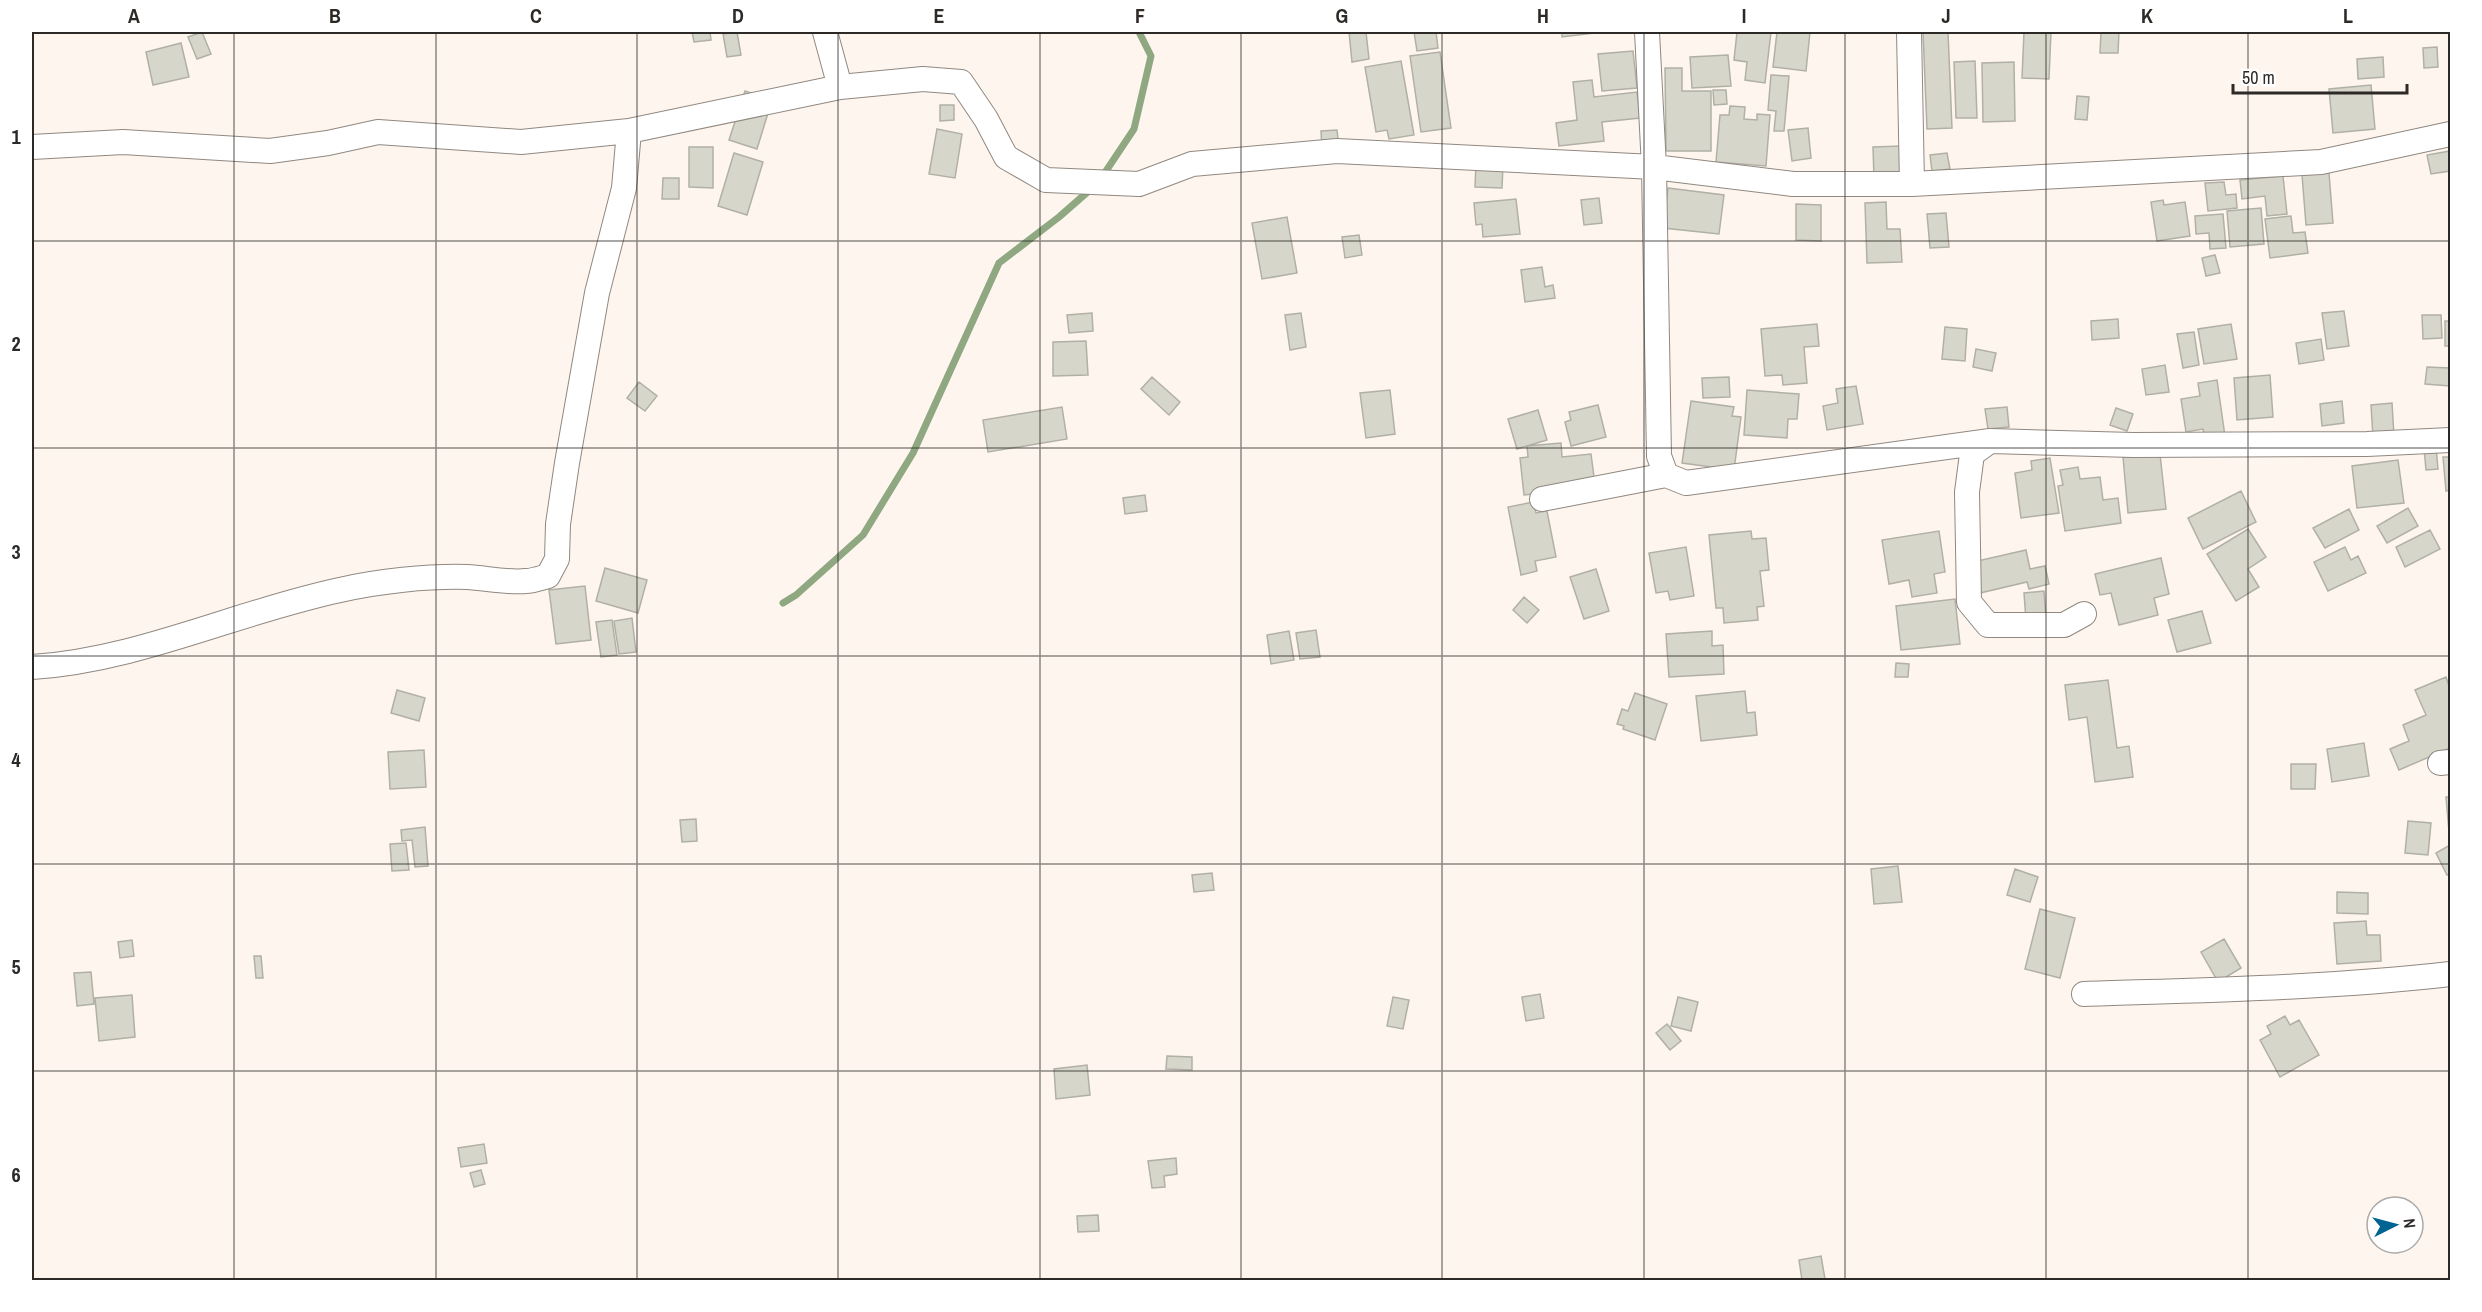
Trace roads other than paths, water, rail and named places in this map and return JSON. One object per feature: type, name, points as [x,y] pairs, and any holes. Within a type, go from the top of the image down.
[{"type":"street","points":[[825,32],[840,87]]},
{"type":"street","points":[[1647,32],[1654,167],[1659,456],[1666,475]]},
{"type":"street","points":[[1909,32],[1912,183]]},
{"type":"street","points":[[32,147],[123,142],[270,151],[328,143],[378,132],[521,142],[629,131],[840,87],[922,79],[962,82],[986,119],[1006,158],[1046,180],[1139,184],[1192,164],[1337,151],[1654,167],[1793,184],[1912,183],[2321,162],[2451,134]]},
{"type":"street","points":[[32,667],[113,656],[195,633],[290,602],[342,589],[391,582],[455,578],[525,582],[548,576],[557,559],[558,524],[567,463],[597,293],[624,188],[629,131]]},
{"type":"street","points":[[1542,499],[1666,475],[1686,483],[1990,441],[2133,446],[2367,444],[2451,440]]},
{"type":"street","points":[[1990,441],[1972,454],[1967,492],[1969,602],[1988,625],[2064,625],[2084,614]]},
{"type":"street","points":[[2084,994],[2285,988],[2378,982],[2451,974]]},
{"type":"waterway","points":[[1102,177],[1134,129],[1151,56],[1139,32]]},
{"type":"waterway","points":[[783,603],[796,595],[863,535],[913,453],[999,263],[1091,189]]}]
